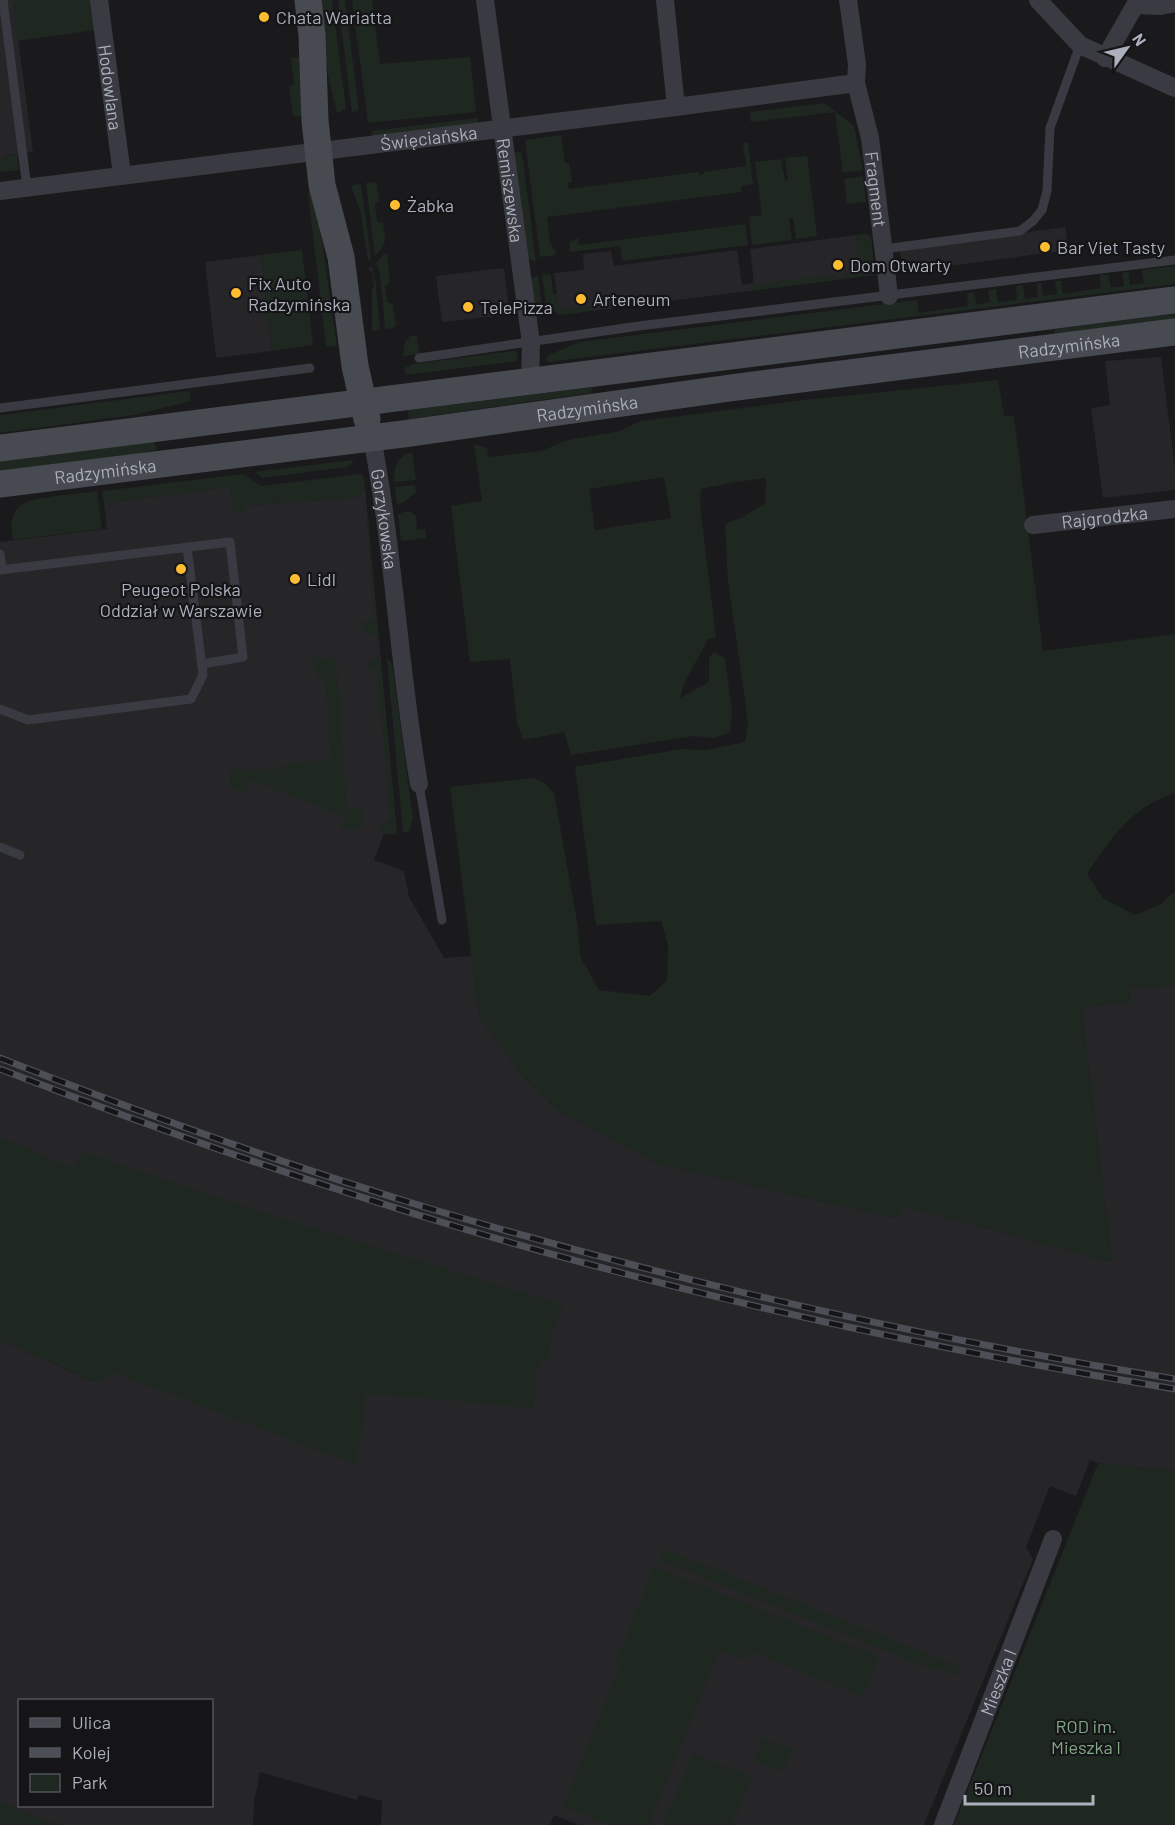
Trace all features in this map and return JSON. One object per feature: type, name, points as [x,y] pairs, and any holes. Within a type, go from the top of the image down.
[{"type":"main road","name":"Gorzykowska","points":[[308,0],[312,35],[315,121],[327,152],[322,185],[341,257],[355,366],[372,438]]},
{"type":"main road","name":"Radzymińska","points":[[0,448],[1175,300]]},
{"type":"main road","name":"Radzymińska","points":[[0,484],[372,438],[608,405],[1175,332]]},
{"type":"main road","points":[[603,372],[608,405]]},
{"type":"street","name":"Hodowlana","points":[[99,0],[122,175]]},
{"type":"street","name":"Remiszewska","points":[[485,0],[531,343],[530,382]]},
{"type":"street","points":[[665,0],[676,107]]},
{"type":"street","name":"Fragment","points":[[848,0],[857,64],[856,83],[870,138],[889,296]]},
{"type":"street","points":[[1038,0],[1080,45],[1175,88]]},
{"type":"street","points":[[1105,58],[1137,2],[1160,6],[1175,3]]},
{"type":"street","name":"Święciańska","points":[[0,191],[327,152],[856,83]]},
{"type":"street","name":"Gorzykowska","points":[[372,438],[379,478],[406,702],[419,784]]},
{"type":"street","name":"Rajgrodzka","points":[[1033,525],[1175,509]]},
{"type":"street","name":"Mieszka I","points":[[943,1825],[1053,1539]]},
{"type":"lane","points":[[3,0],[27,188]]},
{"type":"lane","points":[[884,249],[1020,231],[1034,221],[1042,210],[1047,191],[1050,128],[1080,45]]},
{"type":"lane","points":[[418,358],[639,326],[1175,260]]},
{"type":"lane","points":[[0,408],[310,368]]},
{"type":"lane","points":[[0,554],[1,569],[230,542],[243,657],[202,664]]},
{"type":"lane","points":[[0,709],[28,720],[191,699],[203,675],[187,547]]},
{"type":"lane","points":[[419,784],[442,920]]},
{"type":"lane","points":[[0,847],[20,855]]},
{"type":"shaded area","points":[[0,0],[13,0],[33,152],[6,155],[0,162]]},
{"type":"shaded area","points":[[1065,227],[1069,250],[903,272],[900,250]]},
{"type":"shaded area","points":[[856,235],[861,271],[843,274],[843,279],[560,315],[554,273],[584,270],[583,254],[611,251],[614,266],[737,250],[742,285],[754,283],[750,249]]},
{"type":"shaded area","points":[[261,255],[272,351],[216,358],[205,262]]},
{"type":"shaded area","points":[[504,268],[509,311],[506,315],[442,322],[436,276]]},
{"type":"shaded area","points":[[1161,357],[1175,470],[1175,490],[1103,498],[1091,408],[1110,405],[1105,361]]},
{"type":"shaded area","points":[[230,487],[234,513],[244,506],[359,497],[365,488],[397,834],[384,834],[374,860],[404,871],[409,897],[444,958],[472,956],[479,1016],[519,1072],[559,1111],[658,1164],[895,1218],[904,1206],[1112,1262],[1082,1012],[1092,1006],[1130,1002],[1129,988],[1175,985],[1175,1471],[1098,1463],[1090,1460],[1076,1496],[1050,1486],[1026,1547],[1033,1559],[924,1825],[578,1825],[554,1815],[550,1825],[381,1825],[382,1801],[359,1795],[357,1800],[260,1772],[254,1803],[253,1825],[58,1825],[0,1803],[0,1340],[95,1382],[0,1307],[0,542],[107,529],[104,503]]},
{"type":"green space","points":[[13,0],[91,0],[95,30],[18,41]]},
{"type":"green space","points":[[319,0],[332,0],[346,109],[337,113],[328,75]]},
{"type":"green space","points":[[338,0],[345,0],[359,110],[352,113]]},
{"type":"green space","points":[[352,0],[372,0],[380,64],[470,57],[476,112],[368,123]]},
{"type":"green space","points":[[300,57],[307,115],[295,117],[289,87],[294,84],[291,58]]},
{"type":"green space","points":[[824,103],[854,126],[863,170],[843,173],[835,112],[751,122],[750,112]]},
{"type":"green space","points":[[478,118],[478,124],[371,138],[372,131]]},
{"type":"green space","points":[[561,135],[565,163],[569,163],[572,182],[568,183],[569,189],[698,172],[699,175],[704,172],[746,166],[743,143],[748,143],[753,184],[741,186],[741,192],[547,217],[550,242],[556,252],[555,255],[540,257],[525,140]]},
{"type":"green space","points":[[512,153],[522,154],[536,262],[527,258]]},
{"type":"green space","points":[[17,154],[19,170],[0,172],[0,162],[6,155]]},
{"type":"green space","points":[[807,156],[817,236],[796,239],[793,218],[789,218],[792,240],[752,245],[749,217],[762,215],[755,162],[781,159],[785,180],[788,179],[785,158]]},
{"type":"green space","points":[[863,176],[866,202],[847,204],[844,179]]},
{"type":"green space","points":[[375,182],[379,201],[375,203],[377,222],[383,223],[385,237],[384,244],[375,255],[366,183]]},
{"type":"green space","points":[[361,184],[371,259],[368,261],[361,213],[352,189],[353,185]]},
{"type":"green space","points":[[315,191],[337,347],[326,346],[308,192]]},
{"type":"green space","points":[[745,224],[748,245],[622,261],[620,246],[569,252],[570,242],[578,238],[579,245]]},
{"type":"green space","points":[[856,235],[871,236],[875,275],[843,279],[842,274],[860,271]]},
{"type":"green space","points":[[302,250],[313,345],[272,351],[261,255]]},
{"type":"green space","points":[[385,254],[390,282],[385,286],[387,302],[393,304],[396,325],[385,329],[380,274],[376,262]]},
{"type":"green space","points":[[372,266],[380,330],[373,331],[372,288],[374,287],[372,271],[369,271]]},
{"type":"green space","points":[[1175,266],[1175,284],[548,362],[546,359],[549,355],[580,342],[917,300],[919,313],[968,306],[967,293],[974,292],[977,305],[990,302],[988,290],[996,289],[998,302],[1017,300],[1016,286],[1023,285],[1025,299],[1038,297],[1037,283],[1041,283],[1043,296],[1057,294],[1055,281],[1061,281],[1063,294],[1101,288],[1100,275],[1108,275],[1111,288],[1124,286],[1122,273],[1128,272],[1130,285],[1144,283],[1142,270]]},
{"type":"green space","points":[[551,274],[553,294],[557,294],[559,309],[589,306],[590,311],[560,315],[546,304],[542,275]]},
{"type":"green space","points":[[836,274],[837,280],[751,291],[751,285]]},
{"type":"green space","points":[[538,275],[543,315],[533,318],[531,279]]},
{"type":"green space","points":[[1175,314],[1175,323],[1055,335],[1054,331],[1055,329]]},
{"type":"green space","points":[[417,335],[419,354],[403,356],[405,342],[410,336]]},
{"type":"green space","points":[[514,351],[517,353],[518,361],[406,375],[404,368],[413,364]]},
{"type":"green space","points":[[998,380],[1004,416],[1014,416],[1043,651],[1175,634],[1175,793],[1146,806],[1134,815],[1114,836],[1087,874],[1103,898],[1135,915],[1161,904],[1175,891],[1175,985],[1129,988],[1130,1002],[1092,1006],[1082,1012],[1112,1262],[904,1206],[895,1218],[658,1164],[559,1111],[519,1072],[479,1016],[450,787],[533,778],[545,783],[554,793],[578,927],[580,956],[599,990],[650,996],[667,980],[668,945],[661,921],[596,925],[575,767],[683,749],[706,750],[745,742],[748,723],[728,582],[725,524],[743,517],[765,503],[766,478],[701,489],[700,505],[716,637],[708,639],[688,675],[680,698],[709,682],[709,657],[714,652],[725,658],[732,711],[730,732],[714,738],[694,736],[571,755],[564,732],[523,740],[517,723],[510,659],[470,662],[451,506],[482,501],[474,444],[487,448],[489,457],[541,451],[568,440],[620,431],[641,421],[805,400]],"holes":[[[664,477],[671,518],[595,530],[589,489]]]},
{"type":"green space","points":[[593,387],[590,393],[409,419],[408,410]]},
{"type":"green space","points":[[190,391],[191,401],[134,415],[0,433],[0,415]]},
{"type":"green space","points":[[154,442],[156,450],[136,454],[0,471],[0,462]]},
{"type":"green space","points":[[412,452],[416,480],[394,481],[397,463]]},
{"type":"green space","points":[[354,461],[347,467],[262,478],[255,472]]},
{"type":"green space","points":[[242,474],[262,486],[359,474],[363,475],[365,488],[359,497],[245,506],[245,512],[233,514],[230,487],[104,503],[102,491]]},
{"type":"green space","points":[[415,485],[416,492],[404,502],[397,504],[395,487]]},
{"type":"green space","points":[[97,491],[102,529],[13,540],[12,518],[20,506],[44,498]]},
{"type":"green space","points":[[411,512],[416,516],[417,530],[425,529],[426,538],[401,541],[398,515]]},
{"type":"green space","points":[[366,518],[368,518],[378,637],[366,633],[362,621],[374,619]]},
{"type":"green space","points":[[380,655],[397,834],[385,833],[378,823],[390,820],[377,670],[365,670],[369,661]]},
{"type":"green space","points":[[336,657],[347,809],[361,808],[362,820],[359,826],[353,829],[340,828],[344,816],[250,780],[245,792],[231,787],[229,770],[283,769],[282,764],[331,760],[325,677],[316,677],[314,659]]},
{"type":"green space","points":[[387,658],[392,664],[413,818],[409,831],[403,833]]},
{"type":"green space","points":[[0,1137],[75,1169],[81,1151],[268,1214],[563,1305],[552,1331],[549,1355],[536,1369],[534,1408],[365,1393],[364,1417],[356,1465],[115,1373],[96,1382],[0,1340]]},
{"type":"green space","name":"ROD im. Mieszka I","points":[[1098,1463],[1175,1471],[1175,1825],[954,1825]]},
{"type":"green space","points":[[664,1549],[960,1667],[956,1676],[937,1668],[936,1671],[660,1560]]},
{"type":"green space","points":[[654,1567],[879,1657],[863,1697],[749,1651],[745,1660],[719,1650],[649,1825],[610,1825],[563,1806],[620,1664],[616,1661]]},
{"type":"green space","points":[[763,1739],[792,1750],[783,1772],[754,1760]]},
{"type":"green space","points":[[693,1753],[752,1778],[732,1825],[663,1825]]},
{"type":"green space","points":[[0,1803],[58,1825],[0,1825]]},
{"type":"railway","points":[[0,1058],[266,1156],[520,1235],[798,1306],[986,1345],[1175,1379]]},
{"type":"railway","points":[[0,1069],[173,1133],[405,1211],[640,1278],[906,1339],[1175,1389]]},
{"type":"place","name":"Chata Wariatta","points":[[264,17]]},
{"type":"place","name":"Żabka","points":[[395,205]]},
{"type":"place","name":"Bar Viet Tasty","points":[[1045,247]]},
{"type":"place","name":"Dom Otwarty","points":[[838,265]]},
{"type":"place","name":"Fix Auto Radzymińska","points":[[236,293]]},
{"type":"place","name":"Arteneum","points":[[581,299]]},
{"type":"place","name":"TelePizza","points":[[468,307]]},
{"type":"place","name":"Peugeot Polska Oddział w Warszawie","points":[[181,569]]},
{"type":"place","name":"Lidl","points":[[295,579]]}]
